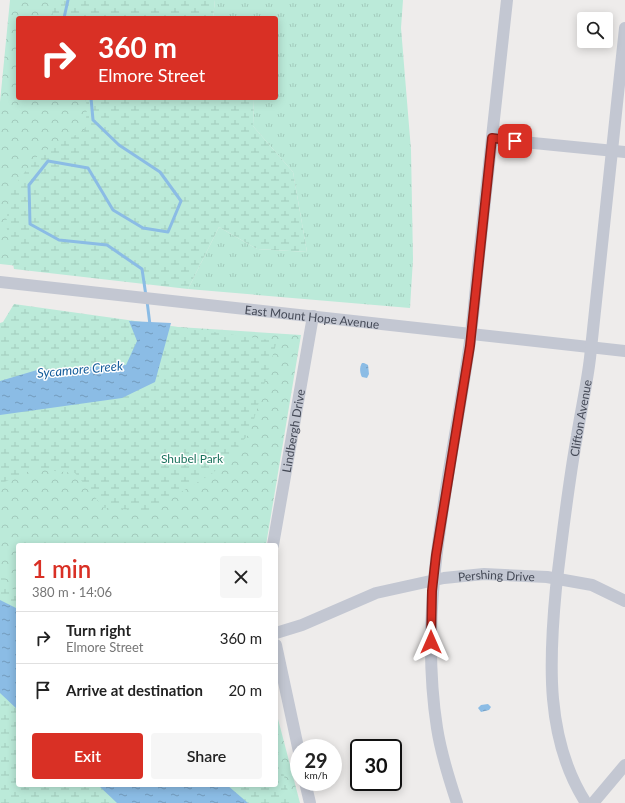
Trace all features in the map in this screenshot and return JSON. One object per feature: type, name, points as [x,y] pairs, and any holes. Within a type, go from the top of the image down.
[{"type":"street","points":[[457,803],[444,763],[437,730],[433,699],[431,628],[433,580],[468,354],[507,0]]},
{"type":"street","name":"Clifton Avenue","points":[[586,803],[570,774],[560,744],[551,678],[551,647],[557,578],[564,524],[591,347],[625,28]]},
{"type":"street","points":[[492,138],[625,152]]},
{"type":"street","name":"East Mount Hope Avenue","points":[[0,282],[625,351]]},
{"type":"street","name":"Lindbergh Drive","points":[[273,543],[312,316]]},
{"type":"street","name":"Pershing Drive","points":[[278,632],[302,625],[344,605],[376,593],[444,578],[484,574],[516,574],[557,578],[592,585],[625,601]]},
{"type":"street","points":[[278,654],[296,739]]},
{"type":"street","points":[[593,803],[625,765]]},
{"type":"street","points":[[307,791],[310,803]]},
{"type":"green space","points":[[10,0],[168,0],[168,16],[16,16],[16,100],[164,100],[130,278],[0,264],[0,102]]},
{"type":"green space","points":[[51,0],[215,0],[213,16],[53,16]]},
{"type":"green space","points":[[215,0],[403,0],[401,28],[411,150],[413,259],[410,308],[188,289],[219,227],[257,249],[307,252],[293,172],[253,126],[254,100],[278,100],[278,16],[213,16]]},
{"type":"green space","points":[[86,100],[254,100],[253,126],[293,172],[307,252],[257,249],[219,227],[188,289],[14,269],[6,224],[10,191],[39,154],[85,130],[87,106]]},
{"type":"green space","points":[[14,304],[277,341],[250,433],[213,473],[149,511],[104,508],[75,473],[34,469],[0,484],[0,323],[3,322]]},
{"type":"green space","name":"Shubel Park","points":[[163,326],[301,335],[266,543],[16,543],[16,614],[0,608],[0,398]]},
{"type":"green space","points":[[0,573],[16,593],[16,787],[278,787],[278,753],[291,803],[0,803]]},
{"type":"green space","points":[[278,719],[290,765],[290,791],[297,791],[300,803],[227,803],[271,787],[278,787]]},
{"type":"water","points":[[129,321],[171,323],[155,382],[122,398],[0,415],[0,381],[37,370],[126,365],[137,341]]},
{"type":"water","points":[[362,363],[368,365],[369,374],[367,378],[362,377],[361,374],[360,368]]},
{"type":"water","points":[[0,600],[16,608],[16,708],[0,693]]},
{"type":"water","points":[[488,704],[491,707],[489,710],[481,712],[478,708],[481,705]]},
{"type":"water","points":[[100,787],[229,787],[248,803],[117,803]]},
{"type":"waterway","name":"Sycamore Creek","points":[[64,16],[68,0]]},
{"type":"waterway","name":"Sycamore Creek","points":[[91,100],[93,120],[119,145],[160,172],[181,201],[168,232],[143,228],[113,210],[88,168],[48,161],[29,185],[30,224],[59,240],[107,245],[142,269],[146,296]]},
{"type":"waterway","name":"Sycamore Creek","points":[[147,301],[150,325]]},
{"type":"route","points":[[431,642],[432,591],[436,555],[470,346],[492,138],[515,141]]}]
